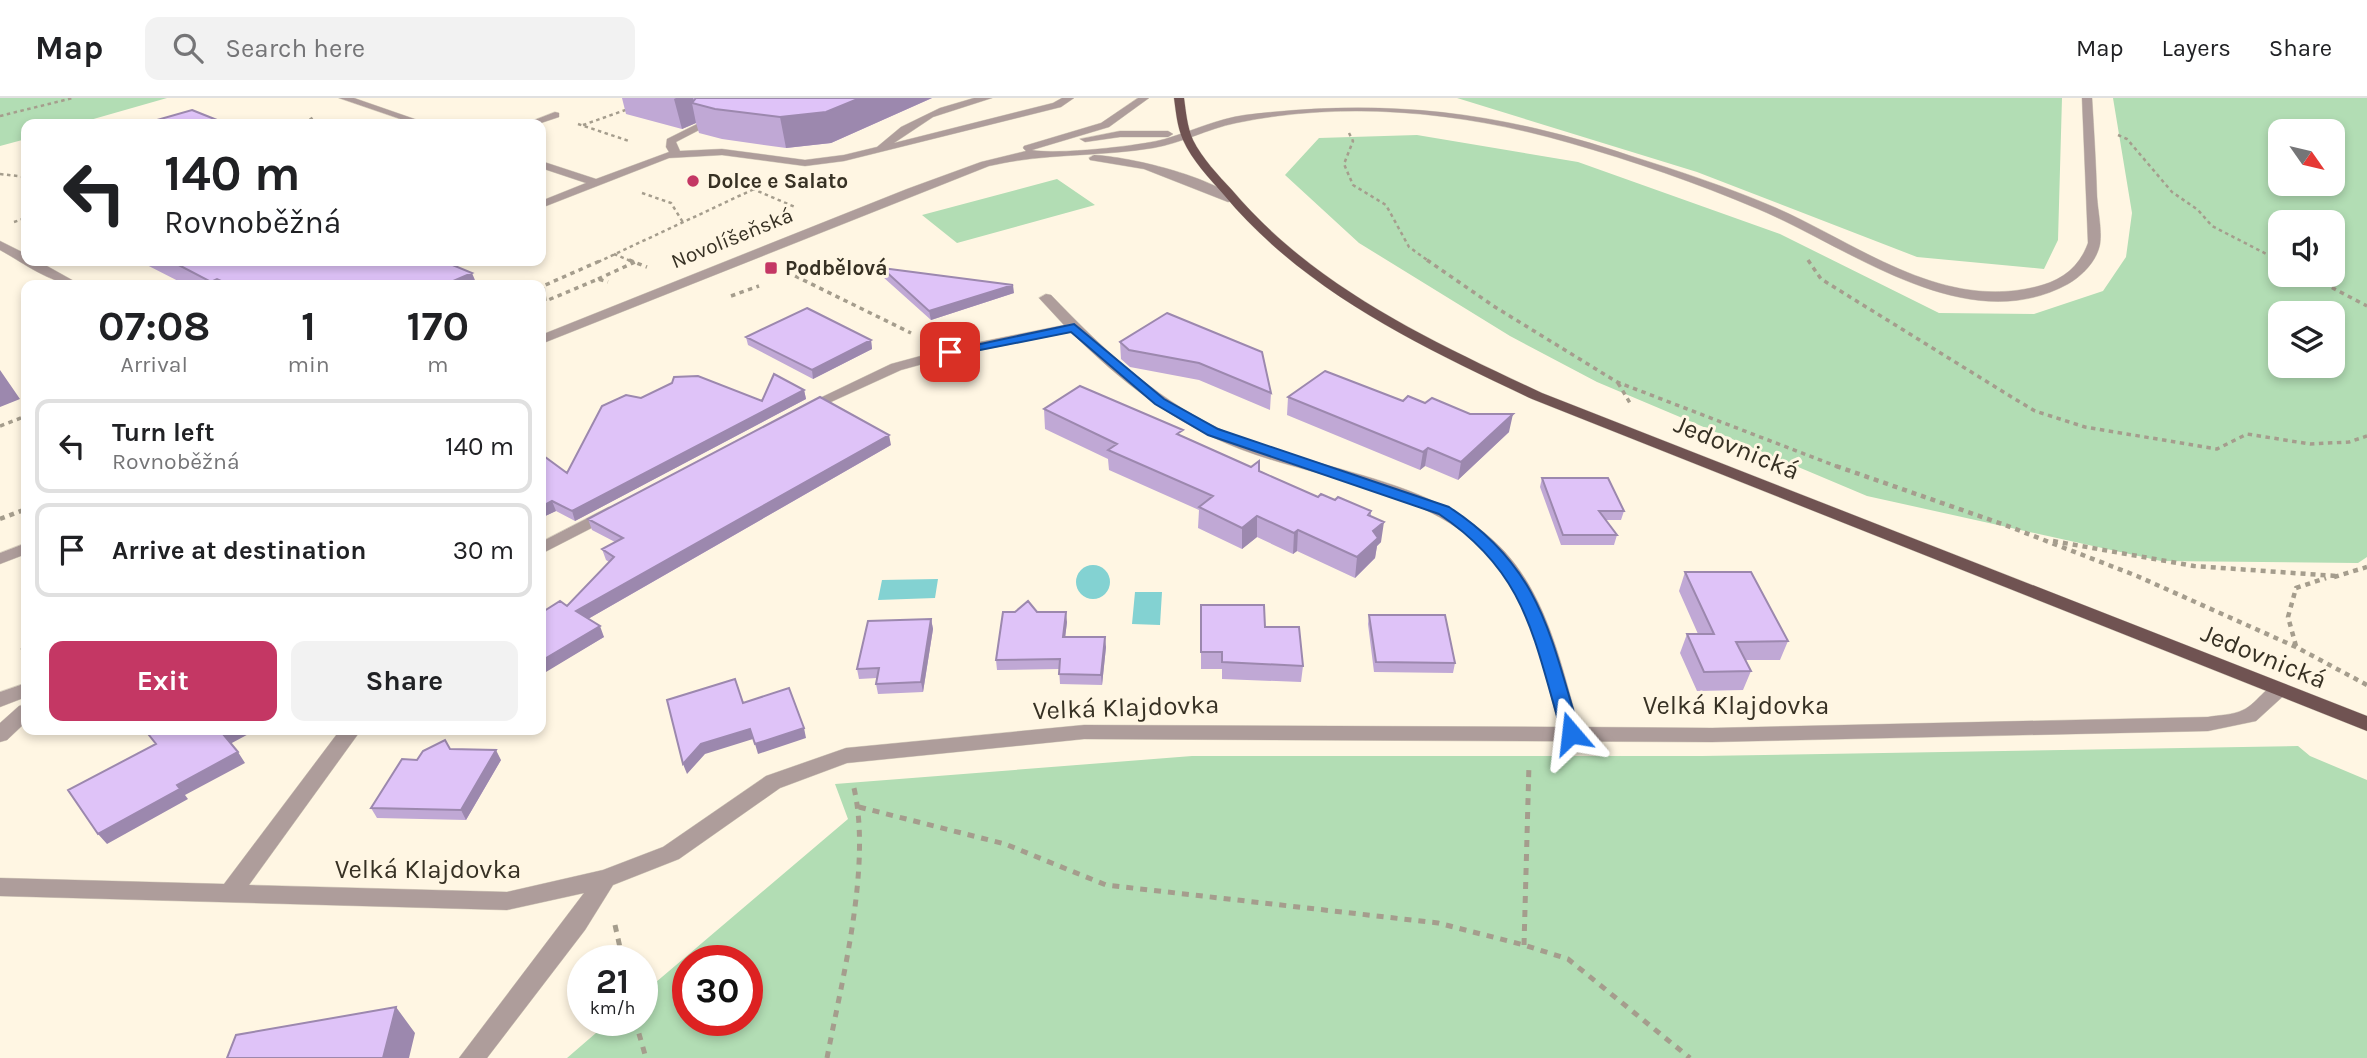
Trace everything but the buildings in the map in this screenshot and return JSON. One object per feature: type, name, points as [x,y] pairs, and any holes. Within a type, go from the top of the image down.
[{"type":"main road","name":"Jedovnická","points":[[1179,98],[1186,135],[1232,200],[1284,251],[1356,304],[1452,356],[1537,396],[2367,724]]},
{"type":"street","points":[[344,98],[409,119]]},
{"type":"street","points":[[881,149],[904,126],[939,110],[987,98]]},
{"type":"street","points":[[546,203],[677,154],[722,152],[805,163],[844,159],[1057,105],[1069,98]]},
{"type":"street","points":[[985,164],[1105,125],[1144,98]]},
{"type":"street","name":"Novolíšeňská","points":[[546,338],[768,247],[985,164],[1021,156],[1142,146],[1186,135],[1224,121],[1338,110],[1424,111],[1515,125],[1668,171],[1784,216],[1922,283],[1983,295],[2032,294],[2074,276],[2088,261],[2094,243],[2087,98]]},
{"type":"street","points":[[543,119],[555,115]]},
{"type":"street","points":[[677,154],[671,147],[671,141],[697,127]]},
{"type":"street","points":[[985,164],[1072,157],[1137,163],[1166,170],[1232,200]]},
{"type":"street","points":[[546,165],[600,181]]},
{"type":"street","points":[[0,245],[21,256]]},
{"type":"street","points":[[39,266],[66,280]]},
{"type":"street","points":[[1046,298],[1074,327],[1160,401],[1213,432],[1444,510],[1476,532],[1499,556],[1523,589],[1539,629],[1571,733]]},
{"type":"street","points":[[787,418],[836,392],[896,368],[950,352],[1074,327]]},
{"type":"street","points":[[546,546],[627,503]]},
{"type":"street","points":[[0,559],[21,550]]},
{"type":"street","name":"Velká Klajdovka","points":[[0,887],[507,901],[605,879],[671,853],[773,782],[846,755],[1083,732],[1712,735],[2208,724],[2249,716],[2280,690]]},
{"type":"street","points":[[0,700],[21,692]]},
{"type":"street","points":[[0,735],[21,716]]},
{"type":"street","points":[[229,895],[347,735]]},
{"type":"street","points":[[472,1058],[578,923],[605,879]]},
{"type":"path","points":[[0,116],[73,98]]},
{"type":"path","points":[[582,125],[632,107]]},
{"type":"path","points":[[1338,110],[1353,141],[1344,164],[1353,185],[1386,205],[1409,247],[1495,307],[1606,375],[1899,490],[2137,576],[2296,647],[2334,670],[2367,685]]},
{"type":"path","points":[[311,119],[315,116]]},
{"type":"path","points":[[2089,119],[2127,139],[2172,192],[2198,210],[2211,226],[2268,255]]},
{"type":"path","points":[[0,174],[21,176]]},
{"type":"path","points":[[600,181],[671,203],[684,225]]},
{"type":"path","points":[[546,285],[684,225],[755,189]]},
{"type":"path","points":[[1784,216],[1798,234],[1808,262],[1821,279],[2035,411],[2085,427],[2217,449],[2247,434],[2310,444],[2349,442],[2367,436]]},
{"type":"path","points":[[614,254],[647,267]]},
{"type":"path","points":[[598,279],[635,262]]},
{"type":"path","points":[[789,273],[950,352]]},
{"type":"path","points":[[2331,287],[2367,306]]},
{"type":"path","points":[[0,426],[21,418]]},
{"type":"path","points":[[0,519],[21,511]]},
{"type":"path","points":[[2037,538],[2175,566],[2247,574],[2336,576]]},
{"type":"path","points":[[2296,647],[2286,623],[2296,588],[2367,567]]},
{"type":"path","points":[[1524,945],[1530,733]]},
{"type":"path","points":[[827,1058],[855,915],[859,807],[846,755]]},
{"type":"path","points":[[859,807],[1005,844],[1106,885],[1438,923],[1524,945],[1568,959],[1690,1058]]},
{"type":"path","points":[[640,1036],[646,1058]]},
{"type":"green space","points":[[0,98],[167,98],[94,119],[21,119],[21,140],[0,146]]},
{"type":"green space","points":[[1457,98],[2062,98],[2058,240],[2044,269],[1917,257],[1697,172]]},
{"type":"green space","points":[[2113,98],[2367,98],[2367,557],[2358,563],[2161,561],[1867,496],[1597,382],[1510,336],[1359,243],[1285,175],[1319,138],[1417,135],[1578,162],[1780,234],[1939,313],[2034,314],[2103,291],[2126,257],[2132,213]]},
{"type":"green space","points":[[1057,179],[1095,205],[957,243],[922,215]]},
{"type":"green space","points":[[2298,746],[2310,756],[2367,780],[2367,1058],[567,1058],[592,1036],[658,1036],[658,980],[672,969],[672,1036],[763,1036],[763,945],[700,945],[848,819],[835,784],[1192,756],[1702,756]]},
{"type":"water","points":[[1093,565],[1105,570],[1110,582],[1105,594],[1093,599],[1081,594],[1076,582],[1081,570]]},
{"type":"water","points":[[938,579],[935,598],[878,600],[882,580]]},
{"type":"water","points":[[1135,592],[1162,592],[1160,625],[1132,624]]},
{"type":"place","name":"Dolce e Salato","points":[[693,181]]},
{"type":"place","name":"Podbělová","points":[[771,268]]},
{"type":"route","points":[[950,352],[1018,341],[1074,327],[1136,383],[1160,401],[1213,432],[1252,448],[1444,510],[1476,532],[1499,556],[1523,589],[1539,629],[1571,733]]}]
